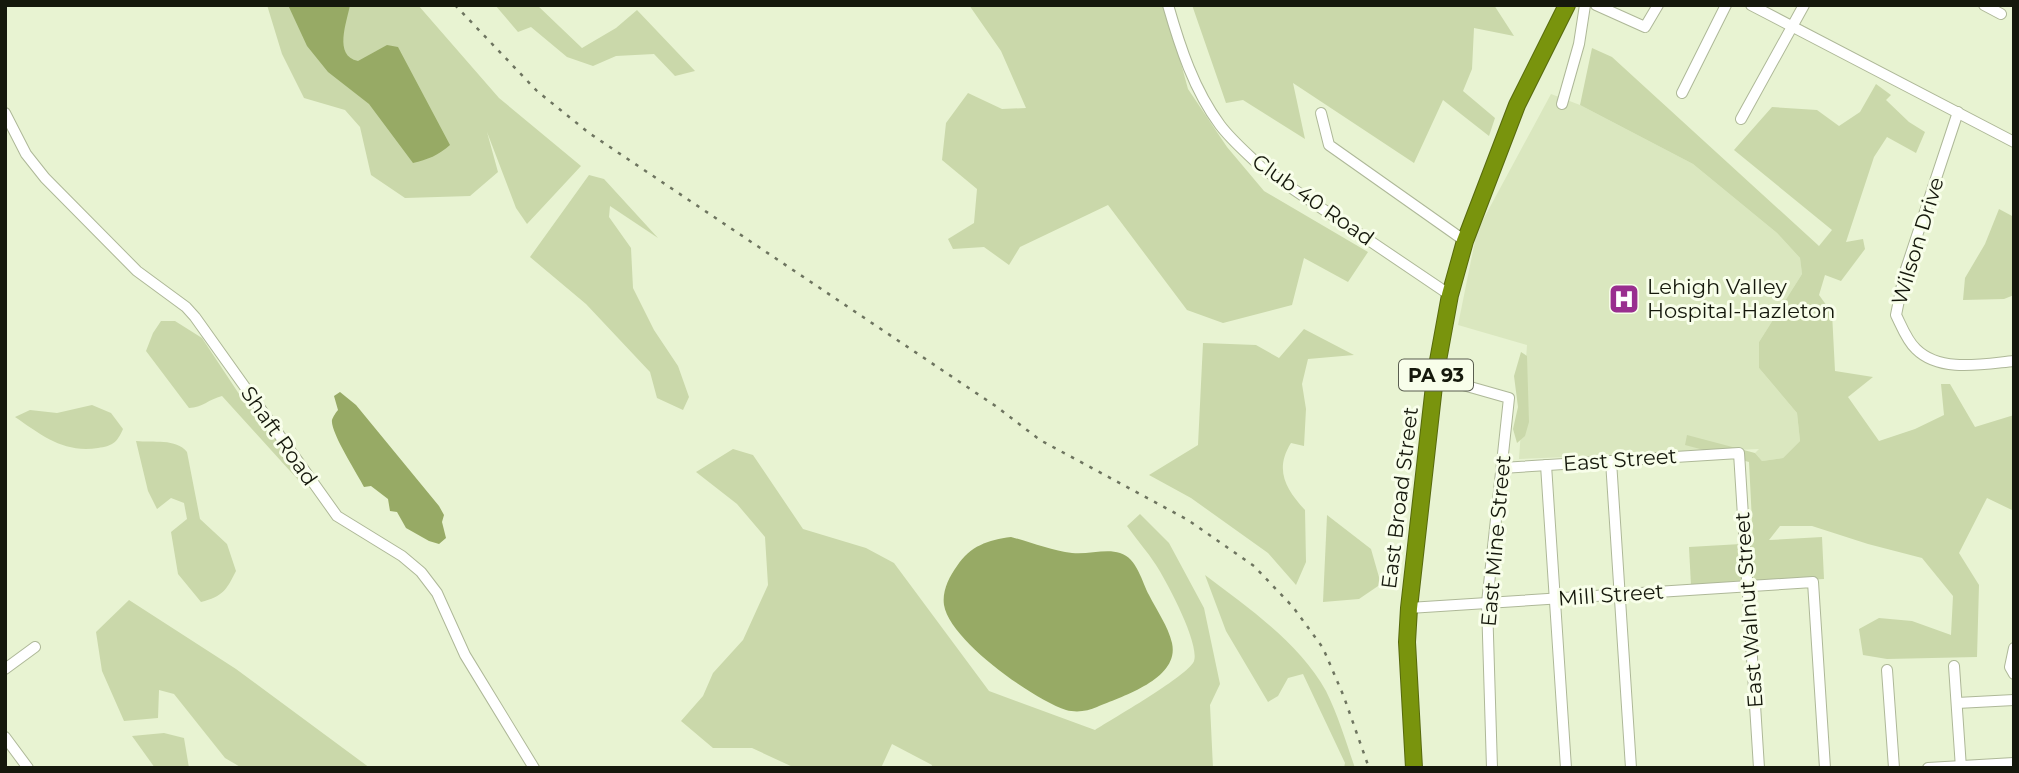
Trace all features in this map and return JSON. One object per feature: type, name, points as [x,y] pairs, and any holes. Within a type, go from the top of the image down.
[{"type":"highway","name":"East Broad Street","points":[[1414,768],[1407,642],[1409,608],[1435,377],[1450,295],[1465,240],[1517,105],[1567,5]]},
{"type":"street","name":"Club 40 Road","points":[[1168,5],[1189,68],[1203,99],[1223,128],[1249,155],[1262,168],[1450,295]]},
{"type":"street","points":[[1562,104],[1579,44],[1585,5]]},
{"type":"street","points":[[1597,5],[1645,27],[1658,5]]},
{"type":"street","points":[[1682,93],[1726,5]]},
{"type":"street","points":[[1751,5],[2014,142]]},
{"type":"street","points":[[1741,119],[1804,5]]},
{"type":"street","points":[[1983,5],[2001,14]]},
{"type":"street","name":"Wilson Drive","points":[[1958,112],[1904,275],[1896,315],[1915,349],[1940,363],[2014,361]]},
{"type":"street","name":"Shaft Road","points":[[5,113],[26,154],[45,178],[136,271],[186,307],[195,317],[337,516],[402,556],[421,572],[436,593],[465,655],[534,768]]},
{"type":"street","points":[[1321,113],[1329,145],[1465,240]]},
{"type":"street","name":"East Mine Street","points":[[1435,377],[1509,398],[1487,603],[1492,768]]},
{"type":"street","name":"East Street","points":[[1502,468],[1739,453]]},
{"type":"street","name":"East Walnut Street","points":[[1739,453],[1759,768]]},
{"type":"street","points":[[1611,461],[1631,768]]},
{"type":"street","points":[[1546,465],[1566,768]]},
{"type":"street","name":"Mill Street","points":[[1409,608],[1813,582],[1825,768]]},
{"type":"street","points":[[5,669],[35,647]]},
{"type":"street","points":[[2012,671],[2014,648]]},
{"type":"street","points":[[1954,666],[1961,767]]},
{"type":"street","points":[[1887,670],[1894,768]]},
{"type":"street","points":[[1957,703],[2014,700]]},
{"type":"street","points":[[5,737],[28,768]]},
{"type":"street","points":[[1928,768],[2014,763]]},
{"type":"shaded area","points":[[267,5],[418,5],[499,98],[581,166],[527,224],[516,208],[487,132],[498,172],[470,196],[405,198],[371,175],[360,127],[345,110],[304,98],[282,54]]},
{"type":"shaded area","points":[[288,5],[350,5],[344,38],[346,53],[358,61],[387,45],[398,47],[450,145],[433,157],[413,163],[369,104],[328,72],[307,46]]},
{"type":"shaded area","points":[[495,5],[537,5],[582,48],[616,28],[637,10],[695,71],[675,76],[654,54],[616,56],[593,66],[567,57],[531,27],[518,32]]},
{"type":"shaded area","points":[[969,5],[1165,5],[1188,89],[1227,147],[1264,191],[1368,252],[1348,282],[1304,258],[1292,305],[1223,323],[1187,310],[1108,205],[1020,247],[1009,265],[984,247],[953,249],[948,239],[974,223],[977,189],[942,160],[946,123],[968,93],[1002,109],[1026,108],[1001,51]]},
{"type":"shaded area","points":[[1192,5],[1494,5],[1514,36],[1474,28],[1472,69],[1463,91],[1495,118],[1489,136],[1443,100],[1414,163],[1293,83],[1305,139],[1243,100],[1226,103]]},
{"type":"shaded area","points":[[1592,48],[1612,57],[1819,246],[1832,230],[1734,150],[1772,107],[1817,110],[1839,126],[1860,112],[1876,84],[1891,95],[1886,100],[1909,122],[1925,132],[1916,153],[1887,137],[1874,157],[1846,242],[1863,239],[1865,249],[1841,281],[1825,275],[1819,295],[1832,313],[1835,371],[1873,377],[1848,397],[1879,441],[1915,429],[1944,415],[1941,384],[1950,384],[1975,427],[2014,415],[2014,511],[1987,498],[1959,553],[1979,585],[1977,657],[1887,659],[1863,655],[1859,629],[1879,618],[1912,621],[1951,635],[1953,596],[1922,558],[1812,526],[1780,526],[1769,540],[1822,537],[1824,579],[1752,582],[1749,462],[1685,445],[1687,435],[1755,453],[1762,461],[1783,458],[1800,441],[1797,413],[1759,368],[1759,342],[1802,274],[1800,258],[1777,233],[1693,164],[1580,105]]},
{"type":"shaded area","name":"Lehigh Valley Hospital-Hazleton","points":[[1551,94],[1580,105],[1693,164],[1777,233],[1800,258],[1802,274],[1759,342],[1759,368],[1797,413],[1800,441],[1783,458],[1762,461],[1755,453],[1759,449],[1519,459],[1527,345],[1458,325],[1477,231]]},
{"type":"shaded area","points":[[589,175],[604,179],[658,238],[610,206],[609,217],[631,248],[633,288],[654,330],[678,366],[689,397],[683,410],[657,398],[650,372],[586,304],[530,257]]},
{"type":"shaded area","points":[[1999,209],[2014,217],[2014,295],[2004,299],[1963,300],[1965,278],[1985,244]]},
{"type":"shaded area","points":[[161,321],[175,321],[202,338],[243,400],[286,448],[303,476],[300,482],[222,396],[198,407],[189,408],[146,351]]},
{"type":"shaded area","points":[[1304,329],[1354,355],[1308,359],[1302,384],[1306,409],[1304,446],[1291,443],[1283,462],[1284,479],[1305,510],[1306,562],[1296,585],[1268,553],[1191,498],[1149,475],[1198,445],[1203,343],[1256,345],[1279,358]]},
{"type":"shaded area","points":[[1521,352],[1527,356],[1529,422],[1525,436],[1517,443],[1513,429],[1518,407],[1514,376]]},
{"type":"shaded area","points":[[340,392],[356,405],[439,506],[444,515],[442,522],[446,538],[439,544],[406,528],[397,512],[390,511],[388,499],[371,486],[364,487],[333,426],[332,420],[338,410],[334,396]]},
{"type":"shaded area","points":[[92,405],[111,413],[123,429],[116,441],[110,445],[74,448],[54,442],[15,417],[30,410],[57,413]]},
{"type":"shaded area","points":[[136,441],[171,443],[187,452],[200,519],[227,544],[236,571],[219,595],[201,602],[178,574],[171,532],[187,519],[184,503],[171,498],[157,509],[148,491]]},
{"type":"shaded area","points":[[733,449],[753,455],[803,529],[866,548],[894,563],[989,691],[1095,730],[1176,679],[1193,663],[1195,655],[1182,614],[1167,585],[1153,560],[1127,526],[1140,514],[1169,543],[1204,608],[1220,684],[1210,705],[1213,768],[931,768],[932,765],[892,744],[881,768],[795,768],[752,748],[713,748],[681,721],[703,696],[713,673],[743,640],[768,585],[765,537],[737,504],[696,472]]},
{"type":"shaded area","points":[[1327,515],[1371,549],[1381,584],[1359,599],[1323,602]]},
{"type":"shaded area","points":[[1011,537],[1064,552],[1120,553],[1131,560],[1170,637],[1172,656],[1167,667],[1134,691],[1094,708],[1078,711],[1066,710],[1052,704],[995,667],[961,635],[944,605],[944,595],[951,575],[968,553],[987,542]]},
{"type":"shaded area","points":[[1741,544],[1743,583],[1691,586],[1689,547]]},
{"type":"shaded area","points":[[1205,575],[1272,627],[1315,673],[1334,709],[1355,768],[1344,768],[1345,763],[1303,674],[1288,678],[1278,696],[1268,702],[1226,631]]},
{"type":"shaded area","points":[[129,600],[236,669],[370,768],[242,768],[225,758],[174,694],[159,690],[158,718],[124,721],[102,671],[96,632]]},
{"type":"shaded area","points":[[164,733],[184,738],[189,768],[155,768],[132,736]]},
{"type":"railway","points":[[455,5],[537,91],[589,133],[997,407],[1040,440],[1188,520],[1254,566],[1293,607],[1323,648],[1369,768]]},
{"type":"place","name":"Lehigh Valley Hospital-Hazleton","points":[[1624,299]]}]
